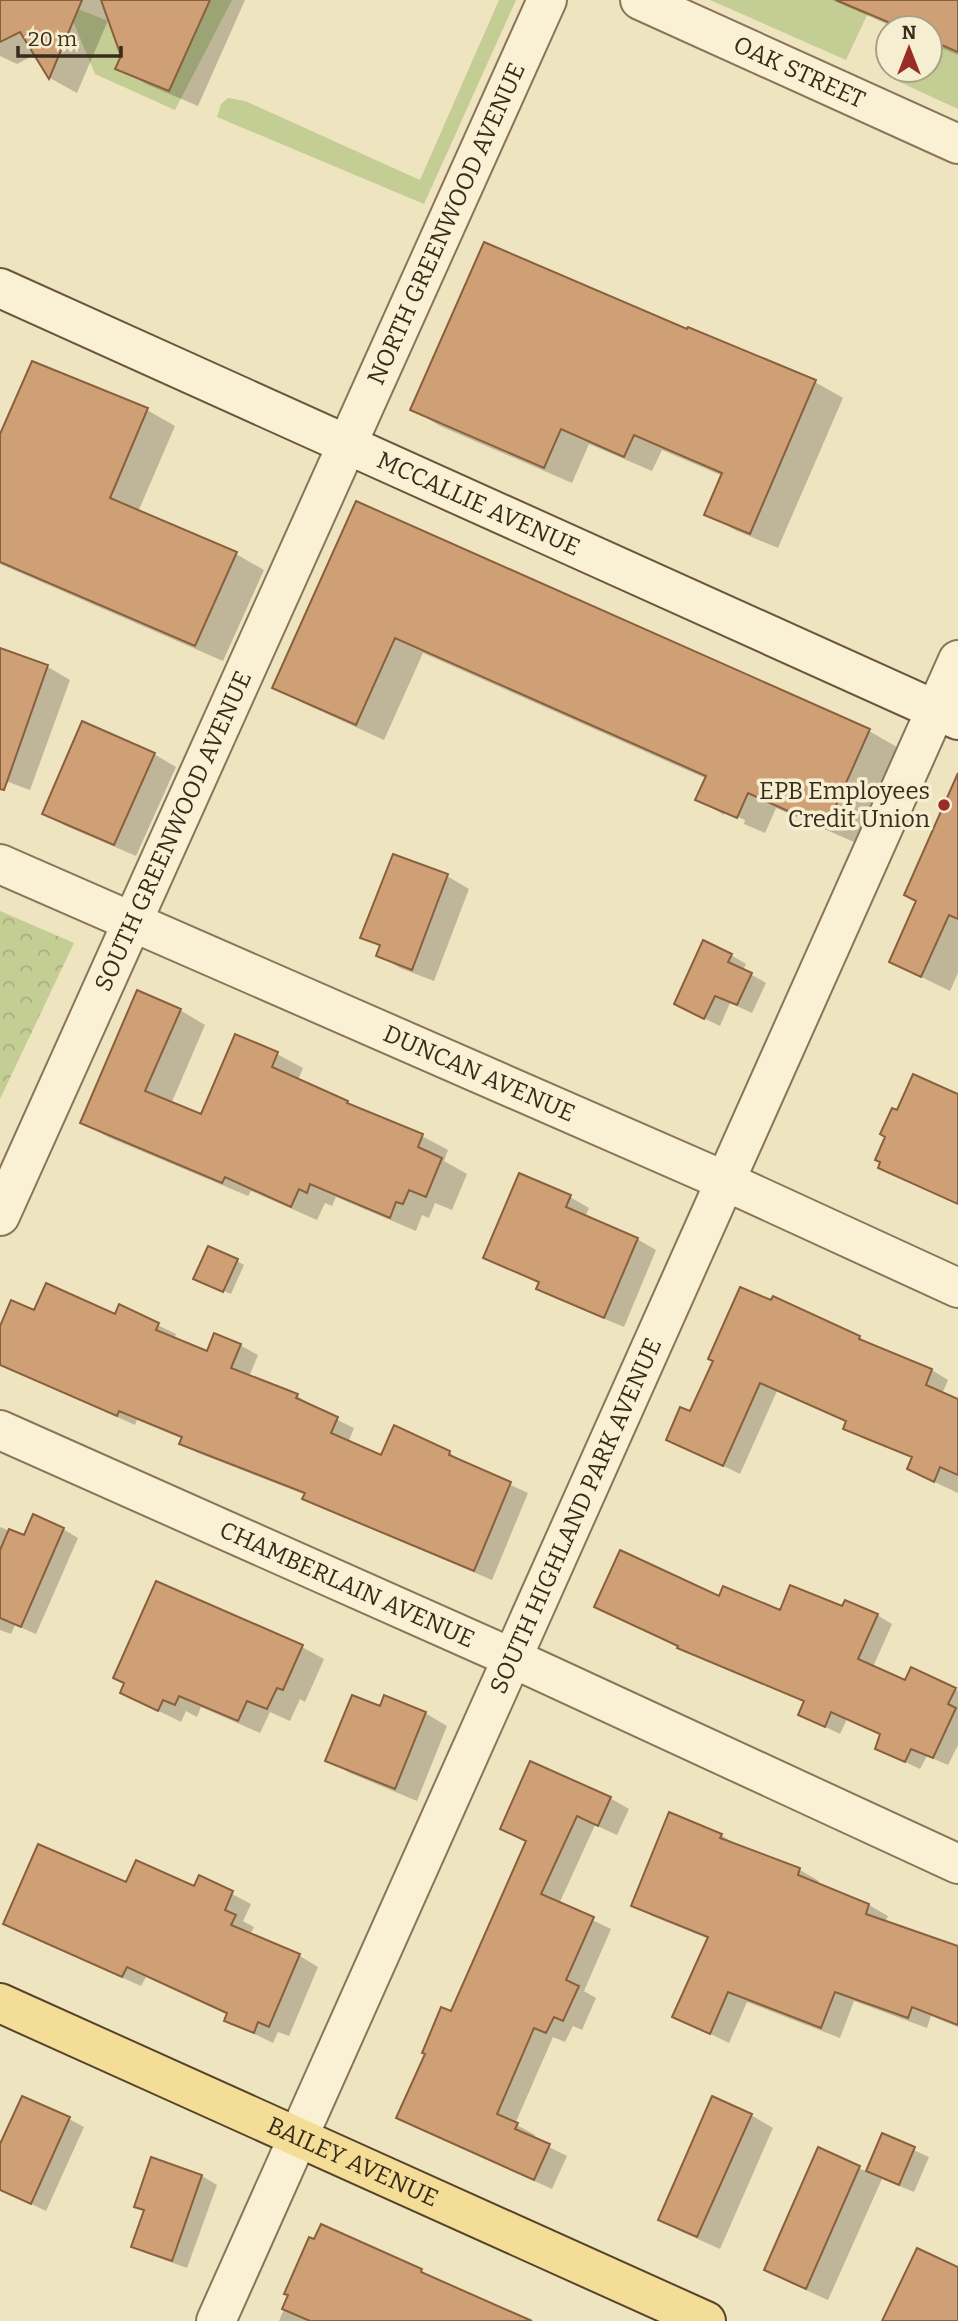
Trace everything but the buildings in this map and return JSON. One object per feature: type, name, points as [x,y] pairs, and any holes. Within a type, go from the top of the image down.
[{"type":"main road","name":"BAILEY AVENUE","points":[[0,2003],[706,2321]]},
{"type":"street","name":"NORTH GREENWOOD AVENUE","points":[[347,445],[547,0]]},
{"type":"street","name":"OAK STREET","points":[[640,0],[958,144]]},
{"type":"street","name":"MCCALLIE AVENUE","points":[[0,288],[947,715]]},
{"type":"street","name":"SOUTH GREENWOOD AVENUE","points":[[0,1216],[347,445]]},
{"type":"street","name":"SOUTH HIGHLAND PARK AVENUE","points":[[216,2321],[725,1181],[947,715],[958,660]]},
{"type":"street","name":"DUNCAN AVENUE","points":[[0,864],[725,1181],[958,1288]]},
{"type":"street","name":"CHAMBERLAIN AVENUE","points":[[0,1430],[512,1658],[958,1864]]},
{"type":"green space","points":[[210,0],[232,0],[175,110],[95,74],[73,21],[78,9],[108,21],[121,56],[116,69],[169,91]]},
{"type":"green space","points":[[499,0],[516,0],[424,204],[217,117],[221,104],[228,98],[245,101],[420,180]]},
{"type":"green space","points":[[710,0],[837,0],[868,13],[846,60]]},
{"type":"green space","points":[[944,46],[958,52],[958,109],[904,84],[944,84]]},
{"type":"green space","points":[[0,911],[74,943],[0,1099]]},
{"type":"place","name":"EPB Employees Credit Union","points":[[944,805]]}]
